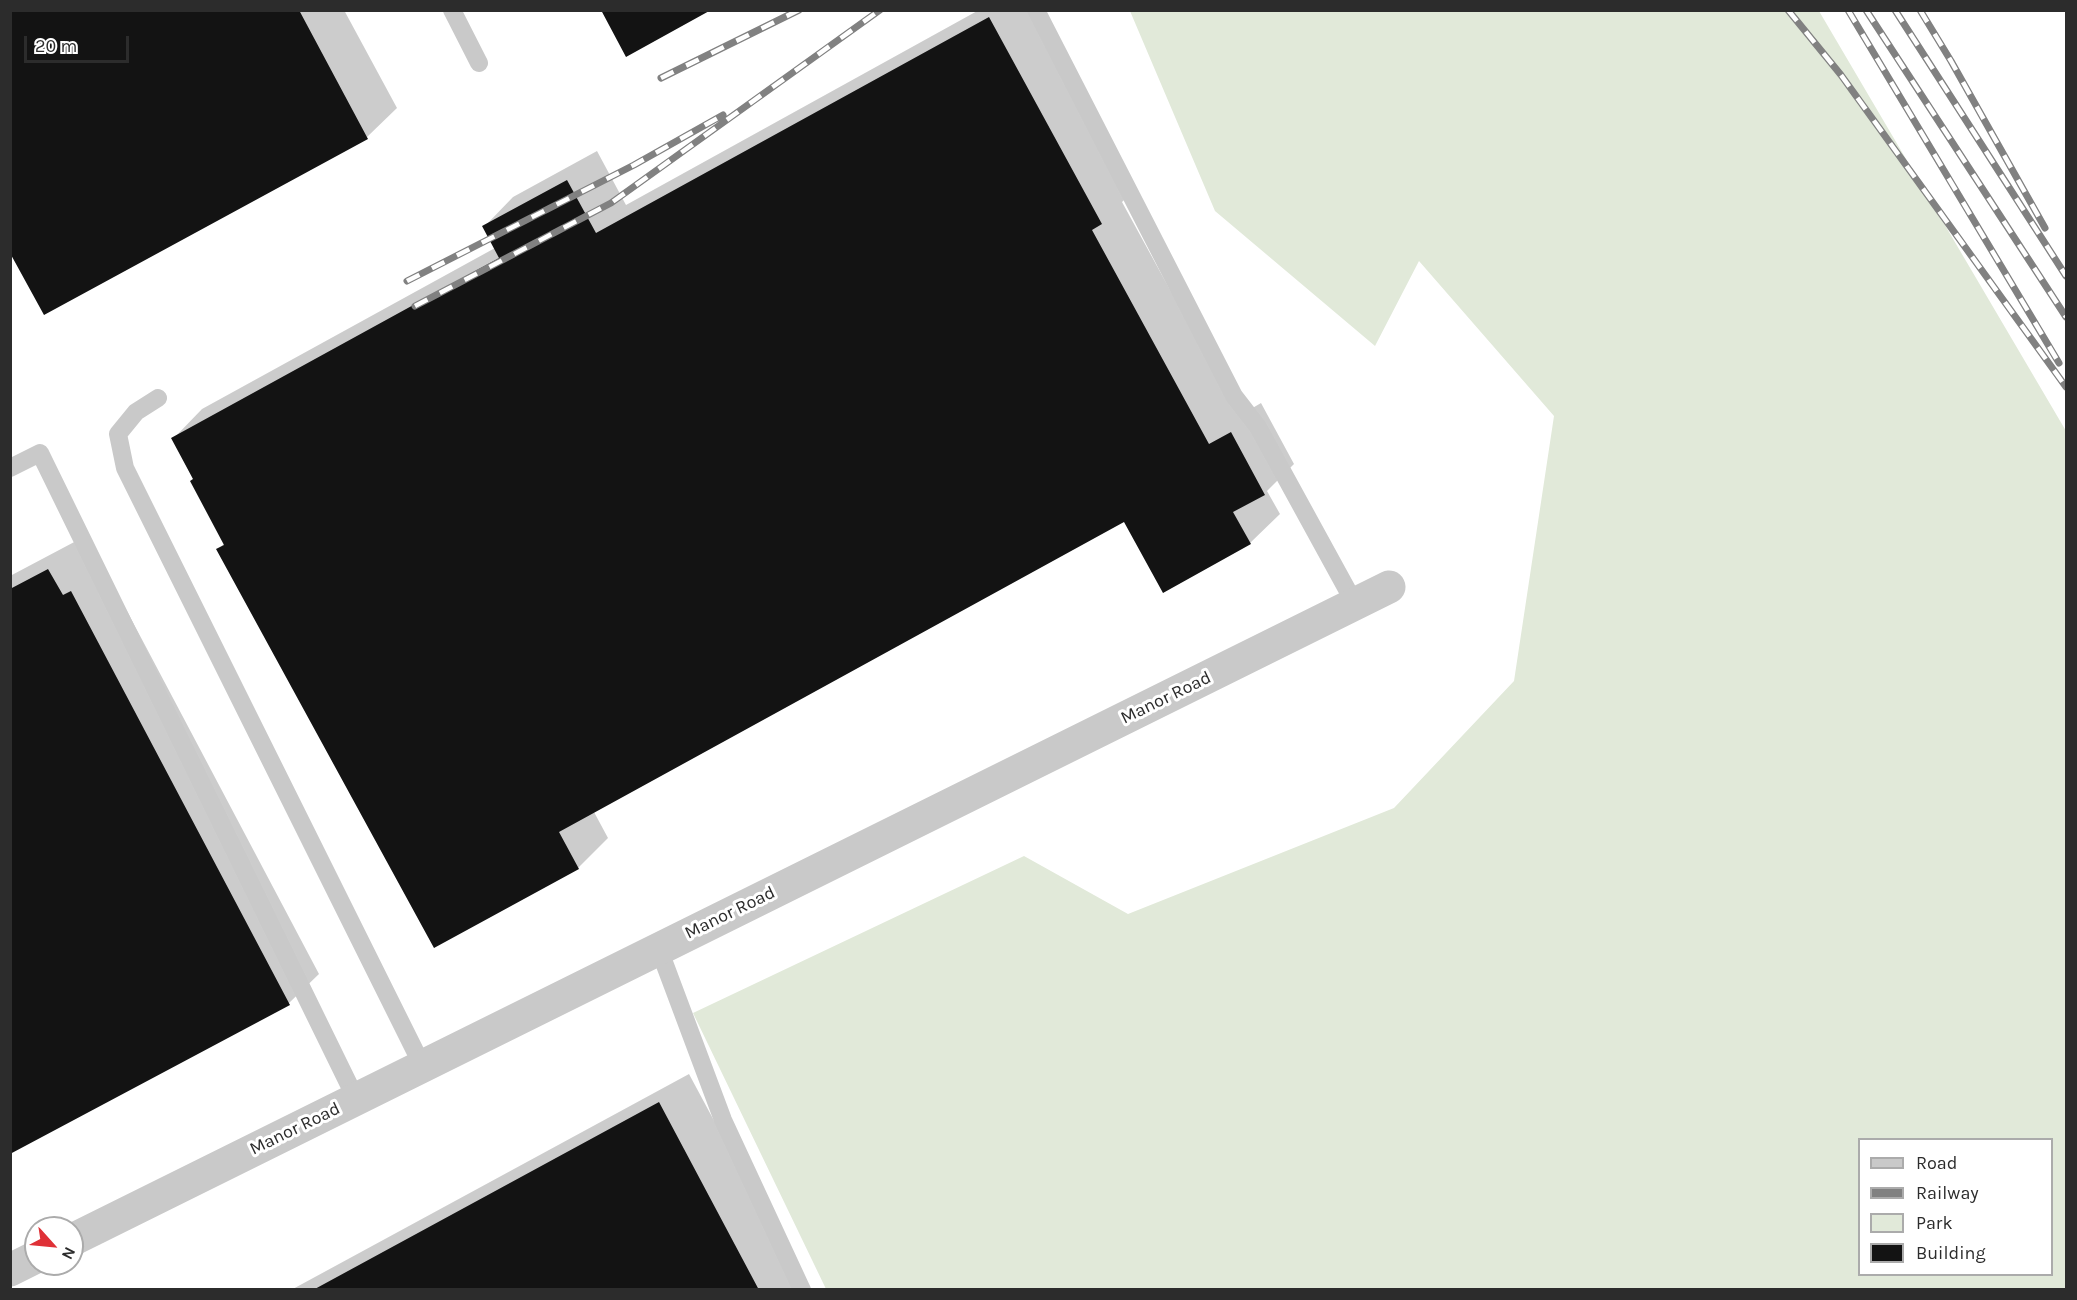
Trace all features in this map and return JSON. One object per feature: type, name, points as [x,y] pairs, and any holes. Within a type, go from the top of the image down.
[{"type":"street","name":"Manor Road","points":[[84,1234],[1389,587]]},
{"type":"street","points":[[10,1270],[24,1263]]},
{"type":"lane","points":[[452,10],[479,63]]},
{"type":"lane","points":[[1036,10],[1234,396],[1258,428],[1355,604]]},
{"type":"lane","points":[[158,398],[136,412],[118,434],[125,468],[422,1065]]},
{"type":"lane","points":[[10,468],[40,453],[356,1099]]},
{"type":"lane","points":[[659,949],[723,1120],[802,1290]]},
{"type":"green space","points":[[1130,11],[1819,11],[2066,431],[2066,1289],[826,1289],[693,1013],[1024,856],[1128,914],[1394,808],[1514,681],[1554,416],[1419,261],[1375,346],[1215,211]]},
{"type":"building","points":[[10,10],[299,10],[368,139],[44,315],[10,253]]},
{"type":"building","points":[[601,10],[711,10],[626,57]]},
{"type":"building","points":[[989,17],[1102,224],[1092,230],[1209,444],[1231,432],[1265,495],[1233,512],[1251,544],[1163,593],[1124,522],[559,832],[579,869],[434,948],[216,549],[224,545],[190,481],[193,479],[171,438],[499,258],[482,226],[567,180],[596,233]]},
{"type":"building","points":[[48,569],[63,595],[71,591],[290,1005],[10,1154],[10,589]]},
{"type":"building","points":[[659,1102],[759,1290],[313,1290]]},
{"type":"railway","points":[[661,78],[799,10]]},
{"type":"railway","points":[[415,306],[611,203],[880,10]]},
{"type":"railway","points":[[1788,10],[1841,75],[2066,387]]},
{"type":"railway","points":[[1848,10],[2059,363]]},
{"type":"railway","points":[[1866,10],[2066,317]]},
{"type":"railway","points":[[1895,10],[2066,276]]},
{"type":"railway","points":[[1920,10],[2045,228]]},
{"type":"railway","points":[[407,281],[634,165],[723,115]]}]
